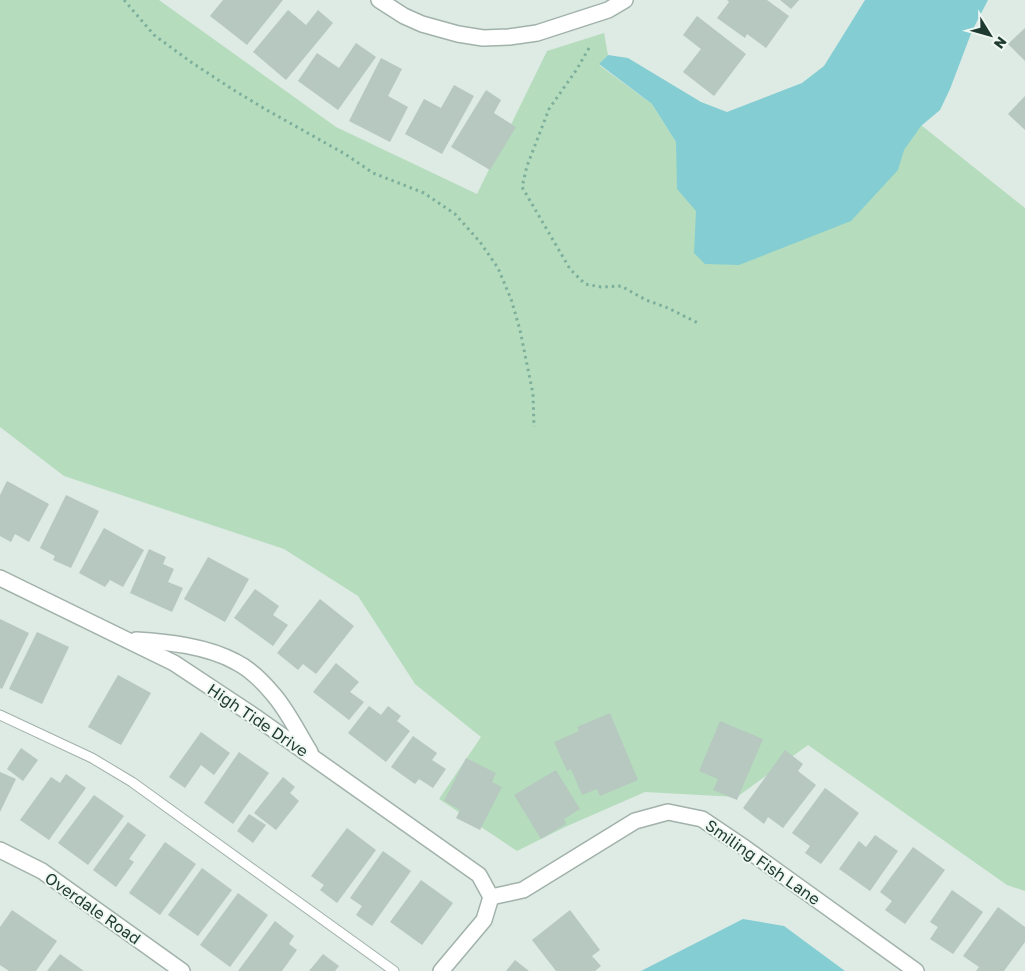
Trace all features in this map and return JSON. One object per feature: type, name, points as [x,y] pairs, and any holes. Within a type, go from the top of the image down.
[{"type":"street","points":[[379,0],[404,16],[422,24],[458,34],[483,38],[536,33],[608,10],[625,0]]},
{"type":"street","name":"High Tide Drive","points":[[0,578],[174,662],[258,718],[478,875],[491,897]]},
{"type":"street","points":[[127,640],[190,647],[237,662],[256,676],[274,695],[314,758]]},
{"type":"street","name":"Smiling Fish Lane","points":[[491,897],[523,890],[635,821],[668,812],[702,819],[916,971]]},
{"type":"street","name":"Overdale Road","points":[[0,850],[42,871],[182,971]]},
{"type":"street","points":[[441,971],[484,920],[491,897]]},
{"type":"lane","points":[[0,715],[92,758],[132,782],[394,971]]},
{"type":"path","points":[[124,0],[154,35],[232,89],[345,154],[373,173],[424,193],[455,214],[480,242],[498,268],[511,299],[520,330],[533,394],[534,428]]},
{"type":"path","points":[[589,48],[578,69],[548,109],[527,166],[522,187],[570,269],[585,284],[601,287],[621,286],[646,300],[668,308],[700,324]]},
{"type":"green space","points":[[0,0],[159,0],[336,127],[477,194],[547,51],[604,33],[608,55],[599,65],[652,104],[676,142],[921,125],[1025,208],[1025,891],[1007,885],[808,745],[737,797],[645,792],[565,827],[517,851],[439,799],[481,737],[415,684],[358,596],[284,549],[64,476],[0,427]]},
{"type":"water","points":[[865,0],[988,0],[972,31],[940,110],[921,126],[904,150],[898,170],[851,221],[739,265],[705,264],[694,253],[696,211],[677,189],[676,142],[652,104],[599,64],[608,55],[628,58],[701,102],[727,112],[802,83],[824,66]]},
{"type":"water","points":[[743,919],[784,926],[845,971],[641,971]]},
{"type":"building","points":[[223,0],[283,0],[247,45],[210,16]]},
{"type":"building","points":[[727,0],[767,0],[789,16],[766,48],[747,34],[745,38],[717,18],[729,2]]},
{"type":"building","points":[[780,0],[799,0],[791,9]]},
{"type":"building","points":[[288,10],[306,25],[318,10],[333,23],[286,80],[253,52]]},
{"type":"building","points":[[697,16],[746,54],[714,96],[683,72],[701,49],[683,35]]},
{"type":"building","points":[[1025,28],[1025,61],[1008,44]]},
{"type":"building","points":[[356,43],[376,57],[338,110],[298,81],[317,53],[339,68]]},
{"type":"building","points":[[381,58],[402,69],[388,96],[408,107],[390,142],[349,121]]},
{"type":"building","points":[[454,85],[474,96],[442,154],[405,134],[424,99],[441,108]]},
{"type":"building","points":[[486,90],[501,100],[494,113],[516,127],[490,170],[451,147]]},
{"type":"building","points":[[1025,96],[1025,130],[1008,114]]},
{"type":"building","points":[[7,481],[49,504],[29,542],[15,534],[11,542],[0,536],[0,495]]},
{"type":"building","points":[[66,495],[99,511],[71,568],[53,560],[55,556],[40,548]]},
{"type":"building","points":[[104,528],[144,550],[123,587],[110,580],[105,587],[79,573]]},
{"type":"building","points":[[149,549],[166,557],[163,564],[174,569],[168,582],[183,588],[172,612],[130,593]]},
{"type":"building","points":[[208,557],[249,579],[225,622],[184,599]]},
{"type":"building","points":[[255,589],[279,606],[273,615],[288,625],[273,646],[234,618]]},
{"type":"building","points":[[320,599],[354,626],[316,674],[303,664],[298,670],[277,653]]},
{"type":"building","points":[[0,619],[29,633],[2,689],[0,688]]},
{"type":"building","points":[[37,632],[69,647],[42,704],[9,689]]},
{"type":"building","points":[[336,663],[359,682],[350,692],[364,702],[349,720],[313,692]]},
{"type":"building","points":[[118,675],[151,693],[121,745],[88,727]]},
{"type":"building","points":[[369,706],[381,715],[388,706],[401,716],[397,721],[410,731],[386,762],[348,733]]},
{"type":"building","points":[[610,713],[638,780],[600,796],[597,789],[582,795],[571,769],[567,771],[554,742],[579,731],[577,727]]},
{"type":"building","points":[[720,721],[763,739],[737,800],[713,790],[718,779],[699,771]]},
{"type":"building","points":[[201,732],[230,753],[214,775],[201,765],[185,788],[169,777]]},
{"type":"building","points":[[413,736],[437,753],[432,760],[446,769],[433,788],[419,779],[415,784],[391,767]]},
{"type":"building","points":[[21,748],[38,760],[23,781],[7,769]]},
{"type":"building","points":[[785,750],[803,764],[798,771],[816,785],[783,828],[768,817],[764,824],[743,808]]},
{"type":"building","points":[[239,752],[269,773],[233,824],[204,803]]},
{"type":"building","points":[[466,758],[496,773],[492,782],[502,787],[480,830],[456,818],[460,810],[444,801]]},
{"type":"building","points":[[556,770],[580,809],[564,819],[566,824],[541,839],[514,795]]},
{"type":"building","points":[[0,772],[16,779],[0,812]]},
{"type":"building","points":[[66,774],[86,788],[49,840],[20,820],[51,777],[60,783]]},
{"type":"building","points":[[283,777],[295,787],[290,793],[299,801],[276,830],[254,813]]},
{"type":"building","points":[[825,788],[859,813],[821,864],[805,853],[810,846],[792,833]]},
{"type":"building","points":[[94,795],[124,816],[88,865],[58,843]]},
{"type":"building","points":[[249,814],[266,825],[253,843],[237,831]]},
{"type":"building","points":[[128,822],[146,835],[129,859],[134,862],[116,887],[93,870]]},
{"type":"building","points":[[347,828],[376,850],[337,903],[320,890],[324,885],[311,876]]},
{"type":"building","points":[[875,835],[898,851],[870,891],[839,869],[859,841],[866,847]]},
{"type":"building","points":[[165,842],[196,864],[160,915],[129,893]]},
{"type":"building","points":[[913,847],[945,870],[905,924],[885,910],[892,901],[880,892]]},
{"type":"building","points":[[383,851],[411,871],[372,926],[356,915],[362,906],[350,898]]},
{"type":"building","points":[[202,868],[232,890],[198,936],[168,915]]},
{"type":"building","points":[[421,880],[453,903],[422,945],[390,922]]},
{"type":"building","points":[[952,890],[983,912],[953,954],[930,939],[938,927],[930,922]]},
{"type":"building","points":[[238,893],[268,915],[230,967],[200,945]]},
{"type":"building","points":[[998,907],[1025,927],[1025,942],[1004,971],[976,971],[979,967],[963,956]]},
{"type":"building","points":[[12,910],[57,941],[36,971],[9,971],[0,965],[0,927]]},
{"type":"building","points":[[570,910],[600,950],[592,956],[601,966],[595,971],[556,971],[532,940]]},
{"type":"building","points":[[275,921],[294,936],[289,944],[297,950],[282,971],[238,971]]},
{"type":"building","points":[[60,954],[84,971],[47,971]]},
{"type":"building","points":[[323,954],[339,966],[335,971],[309,971]]},
{"type":"building","points":[[515,960],[529,971],[506,971]]}]
